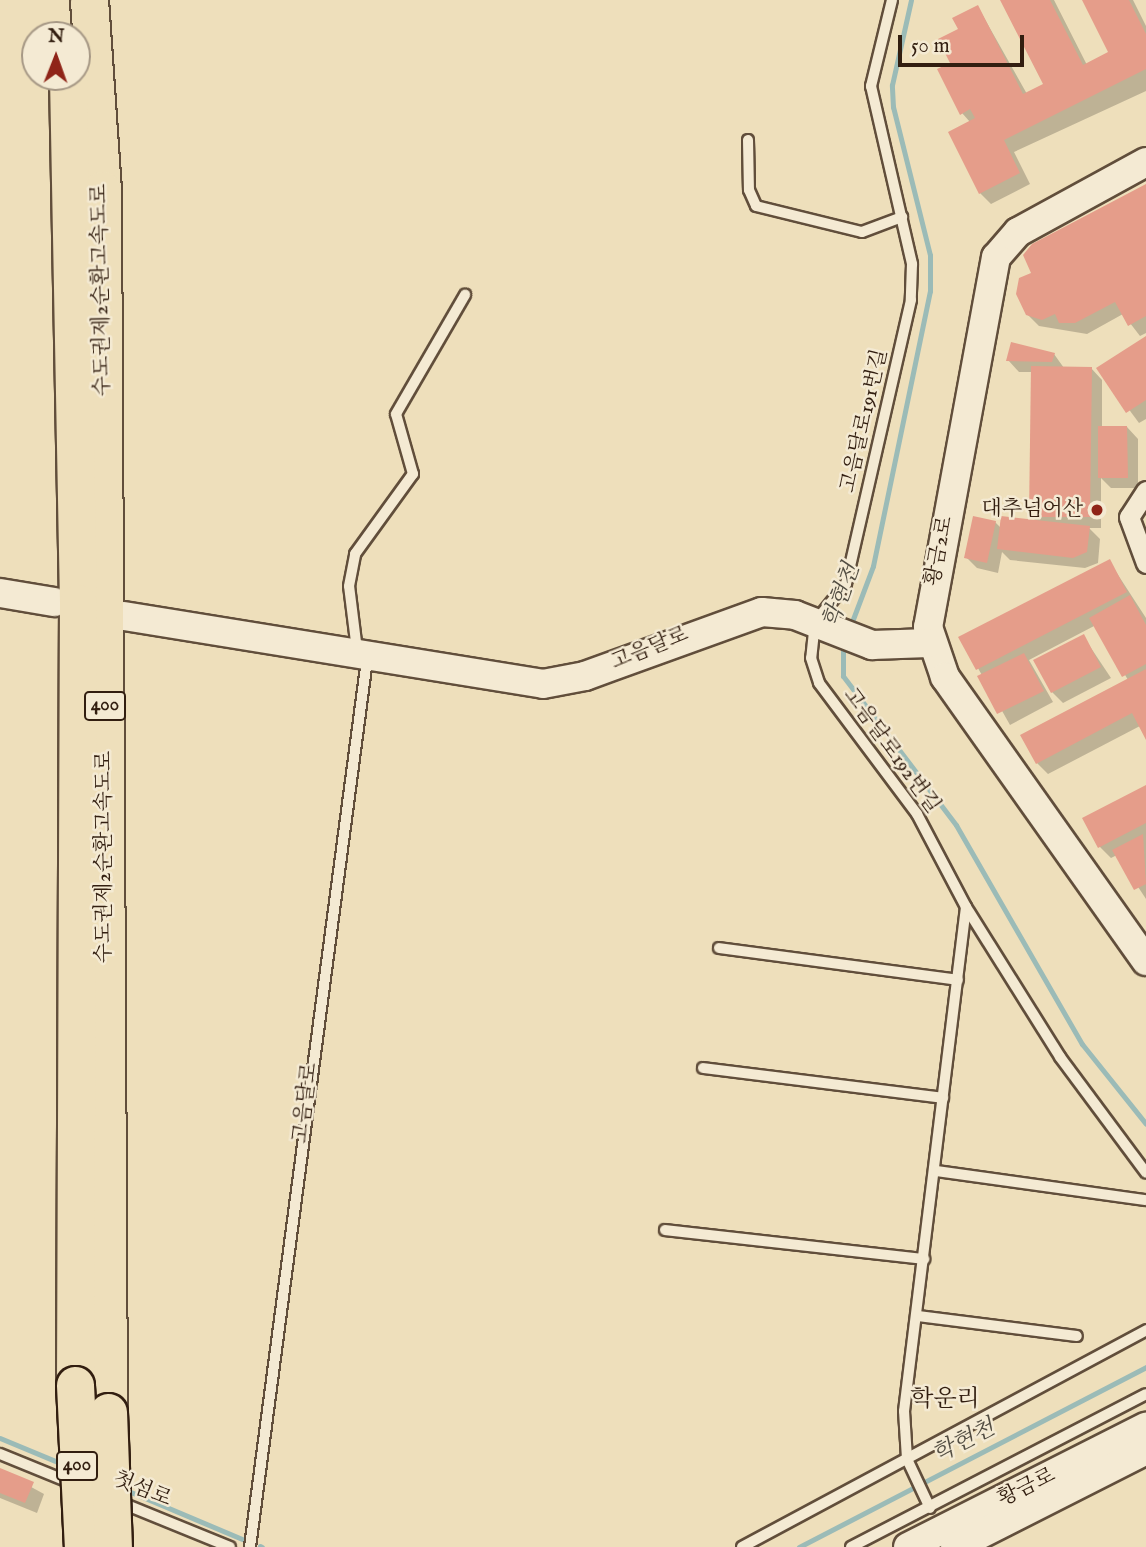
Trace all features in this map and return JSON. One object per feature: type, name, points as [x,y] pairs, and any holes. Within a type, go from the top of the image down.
[{"type":"highway","points":[[65,0],[66,21]]},
{"type":"highway","name":"수도권제2순환고속도로","points":[[89,0],[102,190],[108,1412],[113,1547]]},
{"type":"highway","name":"수도권제2순환고속도로","points":[[68,91],[78,603],[75,1385],[82,1547]]},
{"type":"street","name":"황금2로","points":[[929,643],[929,612],[996,257],[1018,232],[1146,162]]},
{"type":"street","points":[[1146,491],[1129,517],[1146,563]]},
{"type":"street","points":[[0,593],[54,602]]},
{"type":"street","name":"고음달로","points":[[124,617],[363,659],[542,684],[585,676],[747,614],[778,611],[822,625],[859,642],[929,643]]},
{"type":"street","points":[[929,643],[960,698],[1146,961]]},
{"type":"street","name":"황금로","points":[[908,1547],[1146,1427]]},
{"type":"street","name":"황금로","points":[[955,1547],[1146,1450]]},
{"type":"lane","name":"고음달로191번길","points":[[822,625],[846,584],[902,348],[912,264],[902,217],[883,156],[871,86],[887,5],[892,0]]},
{"type":"lane","points":[[748,140],[749,190],[756,206],[862,232],[902,217]]},
{"type":"lane","name":"고음달로","points":[[250,1547],[363,659],[351,569],[363,541],[413,474],[396,414],[465,295]]},
{"type":"lane","name":"고음달로192번길","points":[[822,625],[811,658],[819,683],[916,814],[966,907],[1060,1057],[1146,1172]]},
{"type":"lane","points":[[928,1504],[909,1464],[904,1410],[936,1171],[966,907]]},
{"type":"lane","points":[[719,948],[958,979]]},
{"type":"lane","points":[[703,1068],[943,1098]]},
{"type":"lane","points":[[936,1171],[1146,1200]]},
{"type":"lane","points":[[665,1230],[924,1259]]},
{"type":"lane","points":[[918,1316],[1077,1336]]},
{"type":"lane","points":[[742,1547],[909,1464],[1146,1330]]},
{"type":"lane","points":[[851,1547],[928,1504],[1146,1394]]},
{"type":"lane","name":"첫섬로","points":[[0,1454],[230,1547]]},
{"type":"building","points":[[1000,0],[1050,0],[1083,65],[1108,52],[1082,0],[1129,0],[1146,34],[1146,69],[1004,140],[1020,173],[979,194],[948,132],[975,118],[970,109],[960,115],[937,69],[950,63],[938,39],[958,29],[952,18],[978,5],[1023,94],[1043,84]]},
{"type":"building","points":[[1146,184],[1146,316],[1128,326],[1115,302],[1075,323],[1059,323],[1055,314],[1042,320],[1026,315],[1016,294],[1019,278],[1031,273],[1023,255],[1032,244]]},
{"type":"building","points":[[1146,336],[1146,400],[1126,413],[1096,368]]},
{"type":"building","points":[[1011,342],[1055,353],[1052,362],[1006,361]]},
{"type":"building","points":[[1031,366],[1092,367],[1090,517],[1029,517]]},
{"type":"building","points":[[1098,426],[1127,426],[1128,478],[1098,478]]},
{"type":"building","points":[[973,516],[996,521],[987,563],[964,558]]},
{"type":"building","points":[[1001,516],[1090,526],[1087,552],[1073,558],[997,549]]},
{"type":"building","points":[[1110,559],[1127,592],[976,670],[958,637]]},
{"type":"building","points":[[1130,595],[1146,625],[1146,664],[1122,677],[1089,618]]},
{"type":"building","points":[[1084,634],[1101,667],[1051,693],[1033,660]]},
{"type":"building","points":[[1024,653],[1044,691],[997,714],[977,676]]},
{"type":"building","points":[[1146,669],[1146,740],[1132,713],[1036,764],[1020,735]]},
{"type":"building","points":[[1146,785],[1146,823],[1098,848],[1082,818]]},
{"type":"building","points":[[1143,834],[1146,884],[1134,890],[1112,850]]},
{"type":"building","points":[[0,1468],[34,1482],[25,1503],[0,1493]]},
{"type":"waterway","name":"학현천","points":[[850,627],[873,566],[930,291],[930,255],[893,107],[892,85],[911,0]]},
{"type":"waterway","name":"학현천","points":[[843,642],[843,676],[956,825],[1082,1044],[1146,1124]]},
{"type":"waterway","name":"학현천","points":[[799,1547],[1146,1367]]},
{"type":"waterway","points":[[0,1438],[65,1465]]},
{"type":"waterway","points":[[126,1490],[242,1539]]},
{"type":"place","name":"대추넘어산","points":[[1097,510]]},
{"type":"district","name":"학운리","points":[[945,1400]]}]
